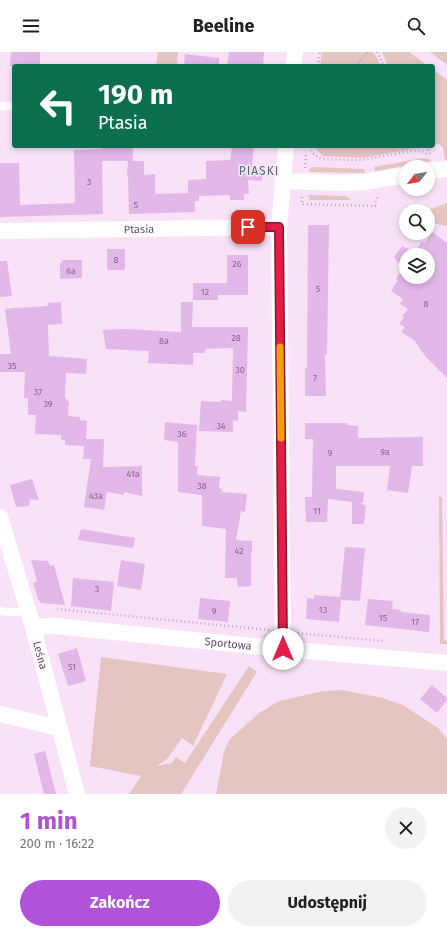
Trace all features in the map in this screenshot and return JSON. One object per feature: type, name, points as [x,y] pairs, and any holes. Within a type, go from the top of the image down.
[{"type":"street","points":[[294,64],[295,52]]},
{"type":"street","points":[[283,649],[279,227],[286,148]]},
{"type":"street","points":[[282,181],[330,183],[357,182],[399,176]]},
{"type":"street","name":"Ptasia","points":[[0,231],[279,227]]},
{"type":"street","name":"Leśna","points":[[0,517],[33,627],[77,794]]},
{"type":"street","name":"Sportowa","points":[[33,627],[54,626],[283,649],[447,663]]},
{"type":"street","points":[[0,714],[59,728]]},
{"type":"lane","points":[[0,106],[12,106]]},
{"type":"lane","points":[[0,611],[28,611]]},
{"type":"path","points":[[318,64],[320,52]]},
{"type":"path","points":[[358,64],[367,52]]},
{"type":"path","points":[[377,52],[383,64]]},
{"type":"path","points":[[310,148],[311,151],[318,157],[361,160],[417,150],[428,154],[432,159],[436,170]]},
{"type":"path","points":[[427,148],[430,154]]},
{"type":"path","points":[[57,609],[385,641]]},
{"type":"shaded area","points":[[158,52],[178,52],[177,64],[156,64]]},
{"type":"shaded area","points":[[322,52],[372,52],[380,64],[320,64]]},
{"type":"shaded area","points":[[382,52],[409,52],[425,64],[387,64]]},
{"type":"shaded area","points":[[430,52],[447,52],[447,65]]},
{"type":"shaded area","points":[[435,71],[447,80],[447,160],[445,160],[443,147],[439,144],[435,145]]},
{"type":"shaded area","points":[[315,148],[417,148],[362,158],[323,156]]},
{"type":"shaded area","points":[[424,158],[430,160],[413,160]]},
{"type":"shaded area","points":[[399,162],[399,167],[375,171],[374,167]]},
{"type":"shaded area","points":[[312,167],[364,169],[365,173],[309,172],[309,169]]},
{"type":"shaded area","points":[[308,195],[346,196],[351,200],[310,200]]},
{"type":"shaded area","points":[[447,203],[447,226],[435,223],[435,208]]},
{"type":"shaded area","points":[[439,497],[442,497],[444,640],[447,641],[447,644],[440,644]]},
{"type":"shaded area","points":[[101,657],[227,674],[193,746],[182,738],[168,758],[157,766],[172,763],[176,757],[185,763],[249,666],[257,672],[181,794],[129,794],[141,776],[90,766]]},
{"type":"shaded area","points":[[342,690],[383,698],[403,705],[438,728],[447,739],[447,794],[216,794],[224,752],[229,740],[259,713],[279,701],[323,691]]},
{"type":"building","points":[[11,52],[40,52],[40,64],[12,64],[12,66],[10,66]]},
{"type":"building","points":[[229,52],[264,52],[263,64],[227,64]]},
{"type":"building","points":[[185,54],[219,58],[219,64],[184,64]]},
{"type":"building","points":[[133,148],[133,161],[144,161],[144,175],[155,174],[155,194],[188,193],[188,180],[206,179],[206,161],[230,160],[232,148],[254,148],[252,168],[262,168],[262,181],[248,180],[249,194],[244,194],[244,200],[230,200],[230,195],[199,196],[199,201],[195,201],[195,212],[129,214],[127,176],[128,161],[102,161],[103,214],[0,217],[0,163],[19,163],[20,205],[75,203],[74,150]]},
{"type":"building","points":[[308,225],[329,225],[327,354],[325,354],[326,396],[305,396],[305,368],[307,368]]},
{"type":"building","points":[[435,234],[447,243],[447,378],[425,356],[414,340],[401,332],[405,327],[399,324],[404,317],[402,316],[408,309],[400,304],[403,299],[391,291],[398,280],[396,279],[399,275],[399,284],[435,284],[435,248],[418,248],[422,241],[425,243],[427,240],[435,240]]},
{"type":"building","points":[[107,249],[125,249],[125,270],[107,270]]},
{"type":"building","points":[[399,250],[399,264],[394,257]]},
{"type":"building","points":[[227,255],[248,255],[248,295],[218,295],[218,300],[193,300],[193,283],[227,283]]},
{"type":"building","points":[[62,260],[82,260],[82,278],[60,279],[60,263],[62,263]]},
{"type":"building","points":[[0,261],[7,261],[12,296],[0,297]]},
{"type":"building","points":[[61,302],[62,324],[48,325],[49,356],[87,359],[86,374],[66,373],[65,398],[69,402],[68,416],[80,417],[80,420],[87,421],[86,439],[104,439],[103,467],[142,466],[142,496],[124,492],[124,495],[107,492],[104,510],[84,507],[91,459],[83,459],[84,446],[65,445],[65,440],[61,440],[61,435],[35,434],[36,415],[28,415],[28,398],[24,398],[25,372],[0,372],[0,354],[11,354],[5,309],[48,306],[47,303]]},
{"type":"building","points":[[181,302],[193,302],[192,327],[248,327],[246,412],[238,411],[238,421],[233,420],[233,432],[199,431],[201,401],[232,401],[233,348],[205,349],[205,353],[193,353],[193,365],[148,363],[149,351],[106,349],[103,330],[125,329],[181,332]]},
{"type":"building","points":[[165,422],[197,425],[195,466],[198,466],[197,475],[220,477],[219,488],[222,489],[222,492],[247,494],[245,512],[241,511],[236,540],[252,541],[251,586],[238,587],[237,578],[225,578],[226,529],[202,526],[202,495],[178,492],[178,442],[164,440]]},
{"type":"building","points":[[305,423],[347,423],[347,425],[358,426],[358,438],[423,437],[423,466],[412,466],[408,493],[387,490],[390,466],[336,466],[336,489],[364,492],[363,503],[360,503],[366,506],[364,524],[352,524],[352,502],[328,499],[327,522],[306,522],[305,497],[312,497],[313,439],[305,439]]},
{"type":"building","points":[[32,479],[39,500],[30,499],[29,506],[16,507],[10,485]]},
{"type":"building","points":[[81,529],[135,538],[133,548],[78,540]]},
{"type":"building","points":[[345,547],[365,548],[360,601],[341,600],[339,622],[306,619],[307,598],[314,599],[314,595],[340,597]]},
{"type":"building","points":[[31,560],[48,561],[50,566],[54,565],[65,605],[41,603],[38,599],[33,583],[37,581]]},
{"type":"building","points":[[121,560],[145,564],[141,590],[117,586]]},
{"type":"building","points":[[73,578],[114,582],[111,611],[71,606]]},
{"type":"building","points":[[200,598],[230,601],[228,622],[198,619]]},
{"type":"building","points":[[368,599],[393,601],[392,609],[401,610],[401,612],[430,615],[429,632],[365,625]]},
{"type":"building","points":[[77,648],[86,681],[68,686],[58,654]]},
{"type":"building","points":[[432,685],[447,698],[437,713],[420,699]]},
{"type":"building","points":[[45,751],[56,794],[44,794],[34,754]]},
{"type":"slow traffic","points":[[280,347],[281,438]]},
{"type":"district","name":"PIASKI","points":[[259,171]]},
{"type":"route","points":[[248,227],[279,227],[283,649]]}]
